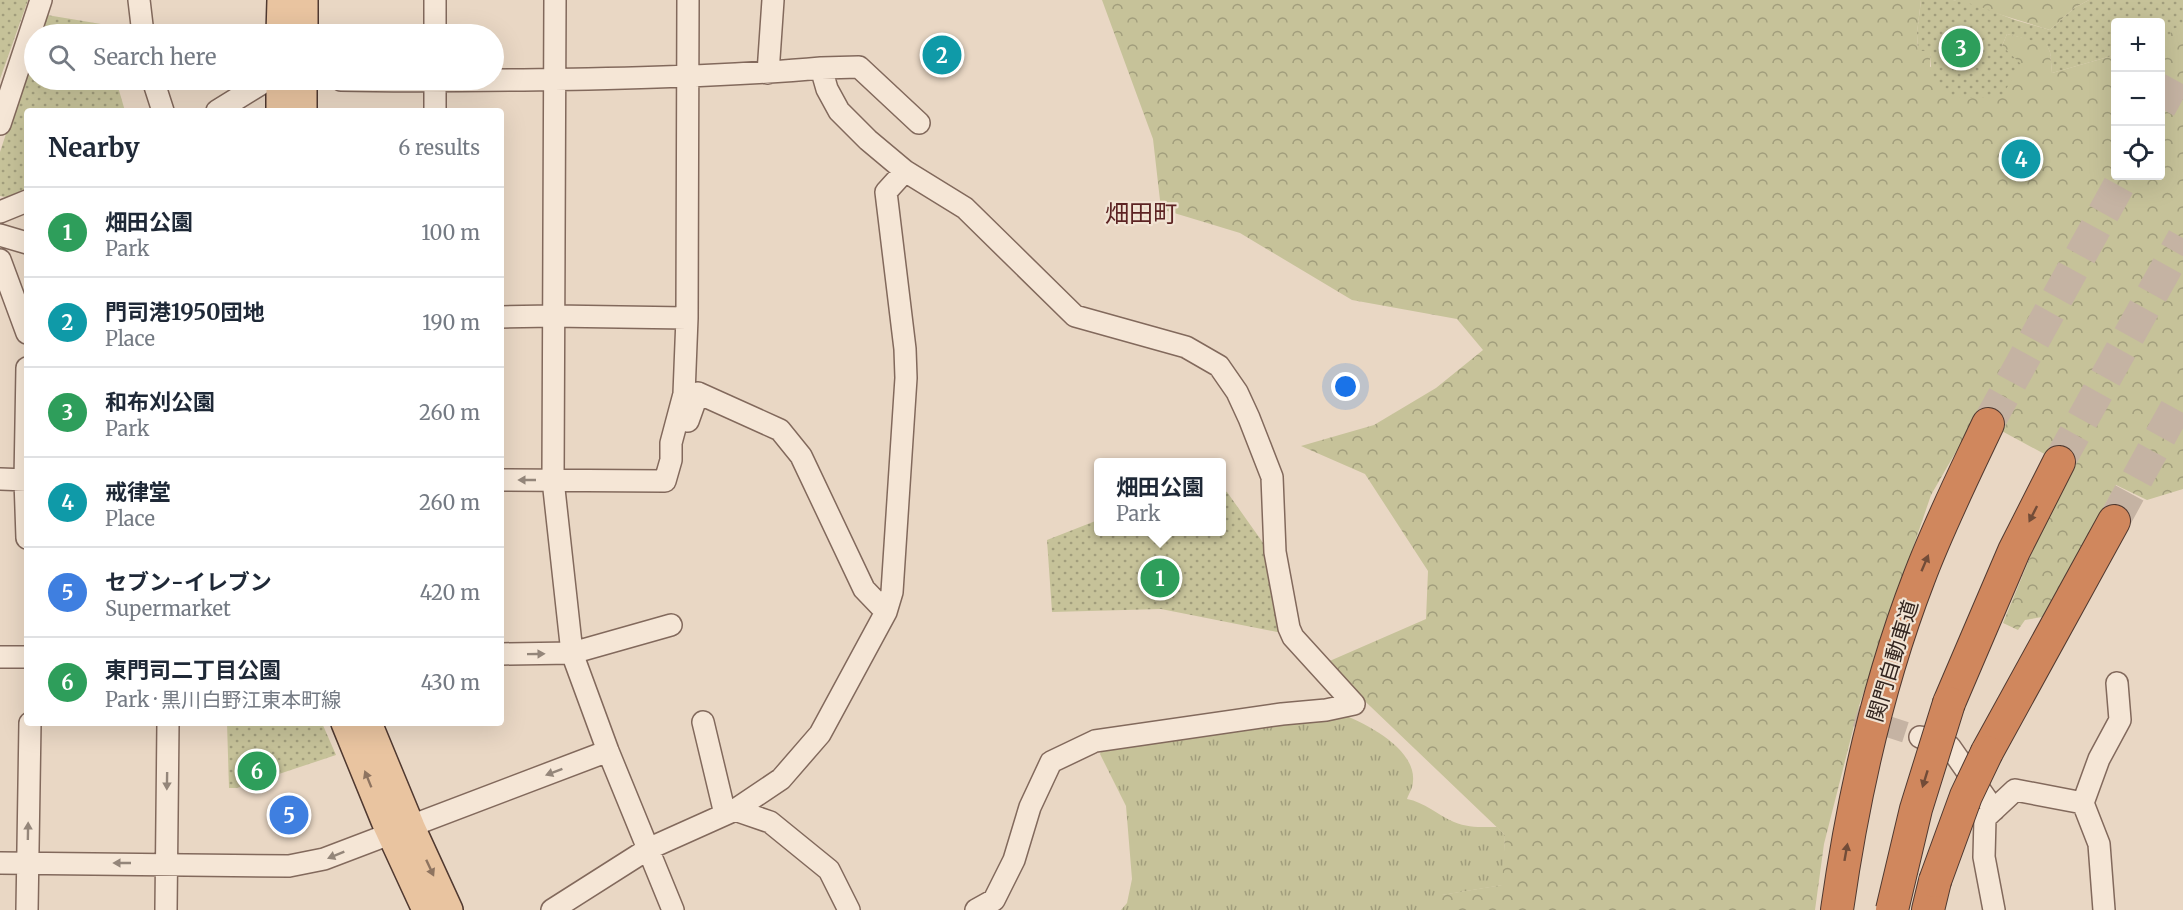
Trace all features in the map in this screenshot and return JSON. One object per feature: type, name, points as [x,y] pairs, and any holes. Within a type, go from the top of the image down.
[{"type":"highway","name":"関門自動車道","points":[[1837,910],[1856,796],[1877,708],[1898,640],[1918,579],[1988,424]]},
{"type":"highway","points":[[1892,910],[1916,810],[1949,703],[2014,551],[2059,462]]},
{"type":"highway","points":[[1937,896],[1991,754],[2118,524]]},
{"type":"main road","points":[[280,24],[281,0]]},
{"type":"main road","points":[[304,0],[304,24]]},
{"type":"main road","points":[[280,90],[280,108]]},
{"type":"main road","points":[[303,90],[303,108]]},
{"type":"main road","points":[[347,726],[401,830],[449,910]]},
{"type":"main road","points":[[369,726],[426,910]]},
{"type":"street","points":[[33,24],[41,0]]},
{"type":"street","points":[[139,0],[142,24]]},
{"type":"street","points":[[435,0],[435,24]]},
{"type":"street","points":[[555,0],[553,480],[572,653],[608,751],[674,910]]},
{"type":"street","points":[[504,480],[664,481],[671,460],[671,443],[684,394],[687,318],[688,0]]},
{"type":"street","points":[[768,73],[773,0]]},
{"type":"street","points":[[0,124],[24,51]]},
{"type":"street","points":[[504,80],[687,77],[859,67],[919,123]]},
{"type":"street","points":[[821,68],[827,89],[839,111],[868,140],[905,171],[965,208],[1075,315],[1186,347],[1219,366],[1237,392],[1272,477],[1275,552],[1289,628],[1293,637],[1354,704],[1095,741],[1051,762],[1030,807],[1014,860],[994,900],[976,910]]},
{"type":"street","points":[[156,90],[162,108]]},
{"type":"street","points":[[222,108],[251,90]]},
{"type":"street","points":[[435,90],[435,108]]},
{"type":"street","points":[[552,910],[648,849],[730,812],[781,779],[820,734],[886,612],[892,592],[906,378],[905,349],[886,192],[905,171]]},
{"type":"street","points":[[0,212],[24,202]]},
{"type":"street","points":[[0,236],[24,242]]},
{"type":"street","points":[[0,260],[24,325]]},
{"type":"street","points":[[504,317],[687,318]]},
{"type":"street","points":[[671,443],[687,424],[699,393],[780,430],[801,456],[864,589],[886,612]]},
{"type":"street","points":[[0,479],[24,480]]},
{"type":"street","points":[[504,654],[572,653],[671,625]]},
{"type":"street","points":[[0,657],[24,657]]},
{"type":"street","points":[[2104,910],[2099,844],[2083,803],[2099,759],[2120,720],[2117,683]]},
{"type":"street","points":[[703,722],[730,812]]},
{"type":"street","points":[[27,910],[30,726]]},
{"type":"street","points":[[166,910],[168,726]]},
{"type":"street","points":[[1920,737],[1950,747],[1994,810]]},
{"type":"street","points":[[0,863],[289,866],[324,859],[608,751]]},
{"type":"street","points":[[1994,910],[1984,857],[1985,818],[2016,790],[2083,803]]},
{"type":"street","points":[[730,812],[770,822],[829,870],[849,910]]},
{"type":"green space","points":[[0,0],[28,0],[0,79]]},
{"type":"green space","points":[[1102,0],[1921,0],[1917,33],[1918,51],[1930,50],[1930,67],[2002,46],[2007,34],[2046,43],[2050,52],[2052,73],[2111,56],[2111,180],[2165,180],[2165,38],[2175,27],[2183,27],[2183,489],[2147,500],[2116,485],[2042,617],[2025,620],[2018,630],[2003,623],[2038,538],[2059,462],[1976,417],[1931,495],[1859,706],[1824,844],[1815,910],[1441,910],[1441,895],[1502,885],[1505,835],[1325,663],[1426,619],[1428,571],[1365,474],[1301,446],[1374,425],[1436,388],[1483,350],[1457,319],[1352,300],[1240,233],[1161,209],[1153,139]]},
{"type":"green space","points":[[1921,0],[1953,0],[1976,5],[2050,30],[2074,8],[2089,0],[2183,0],[2183,27],[2175,28],[2166,39],[2165,18],[2111,18],[2111,56],[2052,73],[2050,52],[2046,44],[2007,34],[2002,46],[2021,64],[2002,96],[1961,97],[1950,95],[1942,90],[1935,81],[1931,68],[1930,51],[1918,51],[1917,33]]},
{"type":"green space","points":[[1953,0],[2089,0],[2074,8],[2050,30]]},
{"type":"green space","points":[[47,15],[101,24],[43,24]]},
{"type":"green space","points":[[24,79],[24,90],[119,90],[124,108],[24,108],[24,192],[14,196],[0,196],[0,152]]},
{"type":"green space","points":[[1226,492],[1266,547],[1282,633],[1161,609],[1052,612],[1047,540],[1094,522],[1094,536],[1226,536]]},
{"type":"green space","points":[[1341,714],[1388,739],[1407,758],[1412,769],[1413,781],[1407,799],[1459,824],[1497,827],[1505,835],[1503,885],[1442,895],[1441,910],[1121,910],[1127,903],[1132,879],[1126,806],[1100,754],[1103,747]]},
{"type":"green space","points":[[227,726],[323,726],[336,755],[237,788],[229,788]]},
{"type":"tunnel","points":[[2165,99],[2183,66]]},
{"type":"tunnel","points":[[1988,424],[2122,180]]},
{"type":"tunnel","points":[[2059,462],[2183,238]]},
{"type":"tunnel","points":[[2114,521],[2183,395]]},
{"type":"tunnel","points":[[1856,716],[1920,737]]},
{"type":"place","name":"和布刈公園","points":[[1961,48]]},
{"type":"place","name":"門司港1950団地","points":[[942,55]]},
{"type":"place","name":"戒律堂","points":[[2021,159]]},
{"type":"place","name":"畑田公園","points":[[1160,578]]},
{"type":"place","name":"東門司二丁目公園","points":[[257,771]]},
{"type":"place","name":"セブン-イレブン","points":[[289,815]]},
{"type":"district","name":"畑田町","points":[[1141,214]]}]
